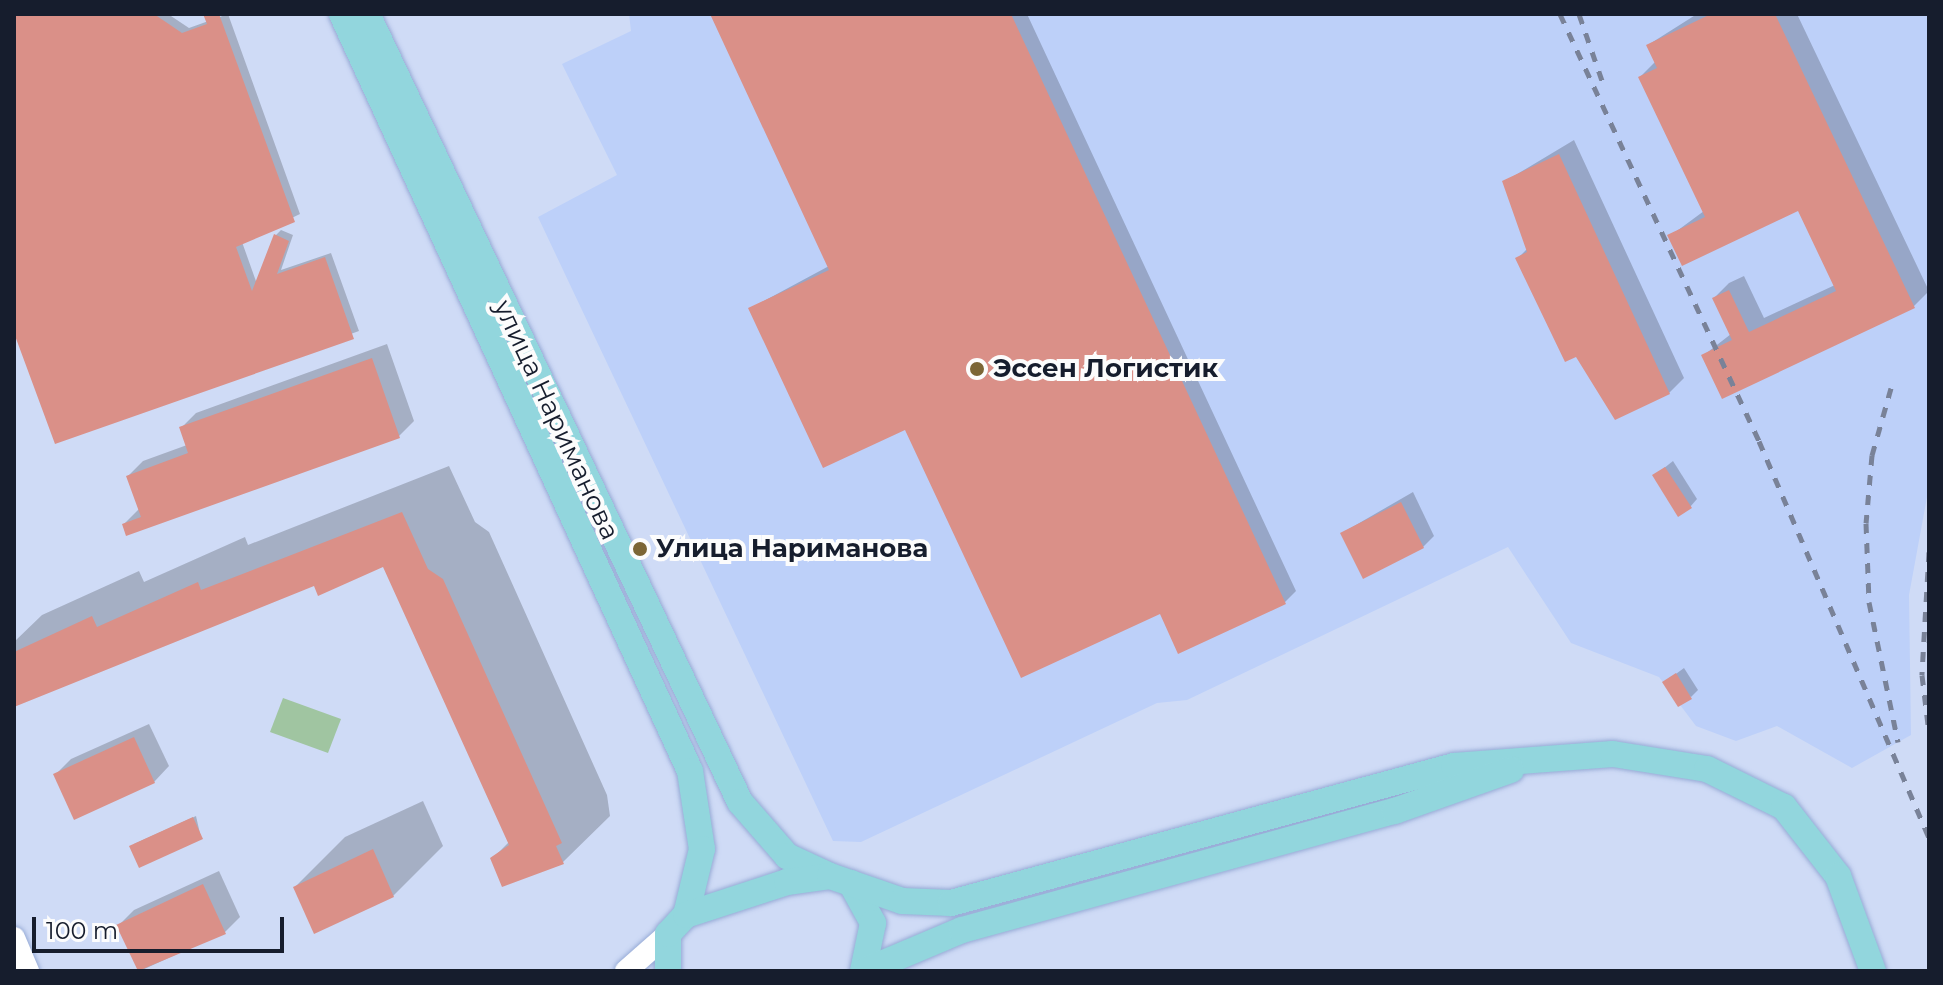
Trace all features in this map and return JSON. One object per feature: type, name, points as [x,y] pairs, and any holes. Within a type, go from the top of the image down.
[{"type":"main road","name":"улица Нариманова","points":[[342,14],[690,771],[702,849],[677,925],[668,971]]},
{"type":"main road","name":"улица Нариманова","points":[[367,14],[740,802],[787,856],[841,880],[902,901],[951,903],[1379,783],[1454,766],[1667,759],[1746,785],[1784,807],[1838,876],[1873,971]]},
{"type":"main road","points":[[864,971],[962,930],[1395,811],[1537,761]]},
{"type":"main road","points":[[677,925],[841,880],[873,923],[864,971]]},
{"type":"street","points":[[626,971],[677,925]]},
{"type":"street","points":[[14,938],[28,971]]},
{"type":"shaded area","points":[[629,14],[1929,14],[1929,486],[1909,595],[1911,735],[1852,768],[1777,726],[1736,741],[1696,726],[1659,677],[1571,643],[1508,547],[1187,700],[1157,703],[861,842],[833,841],[538,217],[617,175],[562,64],[631,31]]},
{"type":"green space","points":[[283,698],[341,719],[328,753],[270,732]]},
{"type":"building","points":[[14,14],[154,14],[182,33],[207,24],[203,14],[219,14],[295,222],[236,247],[252,291],[274,234],[289,241],[277,274],[325,257],[354,339],[55,444],[14,333]]},
{"type":"building","name":"Эссен Логистик","points":[[710,14],[1011,14],[1286,604],[1178,654],[1160,614],[1021,678],[905,430],[823,468],[748,308],[829,270]]},
{"type":"building","points":[[1711,14],[1775,14],[1915,308],[1722,399],[1701,355],[1732,340],[1712,298],[1729,290],[1749,332],[1836,291],[1798,211],[1682,266],[1667,235],[1705,217],[1638,77],[1657,68],[1646,45]]},
{"type":"building","points":[[1559,154],[1670,394],[1615,420],[1576,357],[1565,362],[1515,258],[1527,252],[1502,181]]},
{"type":"building","points":[[372,358],[400,438],[126,536],[122,524],[141,517],[126,476],[188,453],[179,427]]},
{"type":"building","points":[[1665,467],[1692,508],[1678,517],[1652,475]]},
{"type":"building","points":[[1401,502],[1424,548],[1363,579],[1340,533]]},
{"type":"building","points":[[402,512],[428,569],[443,579],[562,843],[556,846],[564,864],[502,887],[490,858],[509,845],[383,567],[318,596],[314,586],[14,707],[14,652],[92,616],[97,627],[198,582],[201,590]]},
{"type":"building","points":[[1676,673],[1692,699],[1678,707],[1662,682]]},
{"type":"building","points":[[134,737],[155,783],[74,820],[53,774]]},
{"type":"building","points":[[193,817],[203,839],[139,868],[129,846]]},
{"type":"building","points":[[373,849],[394,897],[314,934],[293,887]]},
{"type":"building","points":[[203,884],[226,934],[138,971],[116,925]]},
{"type":"railway","points":[[1560,14],[1759,441],[1929,838]]},
{"type":"railway","points":[[1579,14],[1605,89]]},
{"type":"railway","points":[[1891,388],[1872,455],[1866,523],[1869,602],[1898,742]]},
{"type":"railway","points":[[1929,552],[1922,675],[1929,733]]},
{"type":"place","name":"Эссен Логистик","points":[[977,369]]},
{"type":"place","name":"Улица Нариманова","points":[[640,549]]}]
